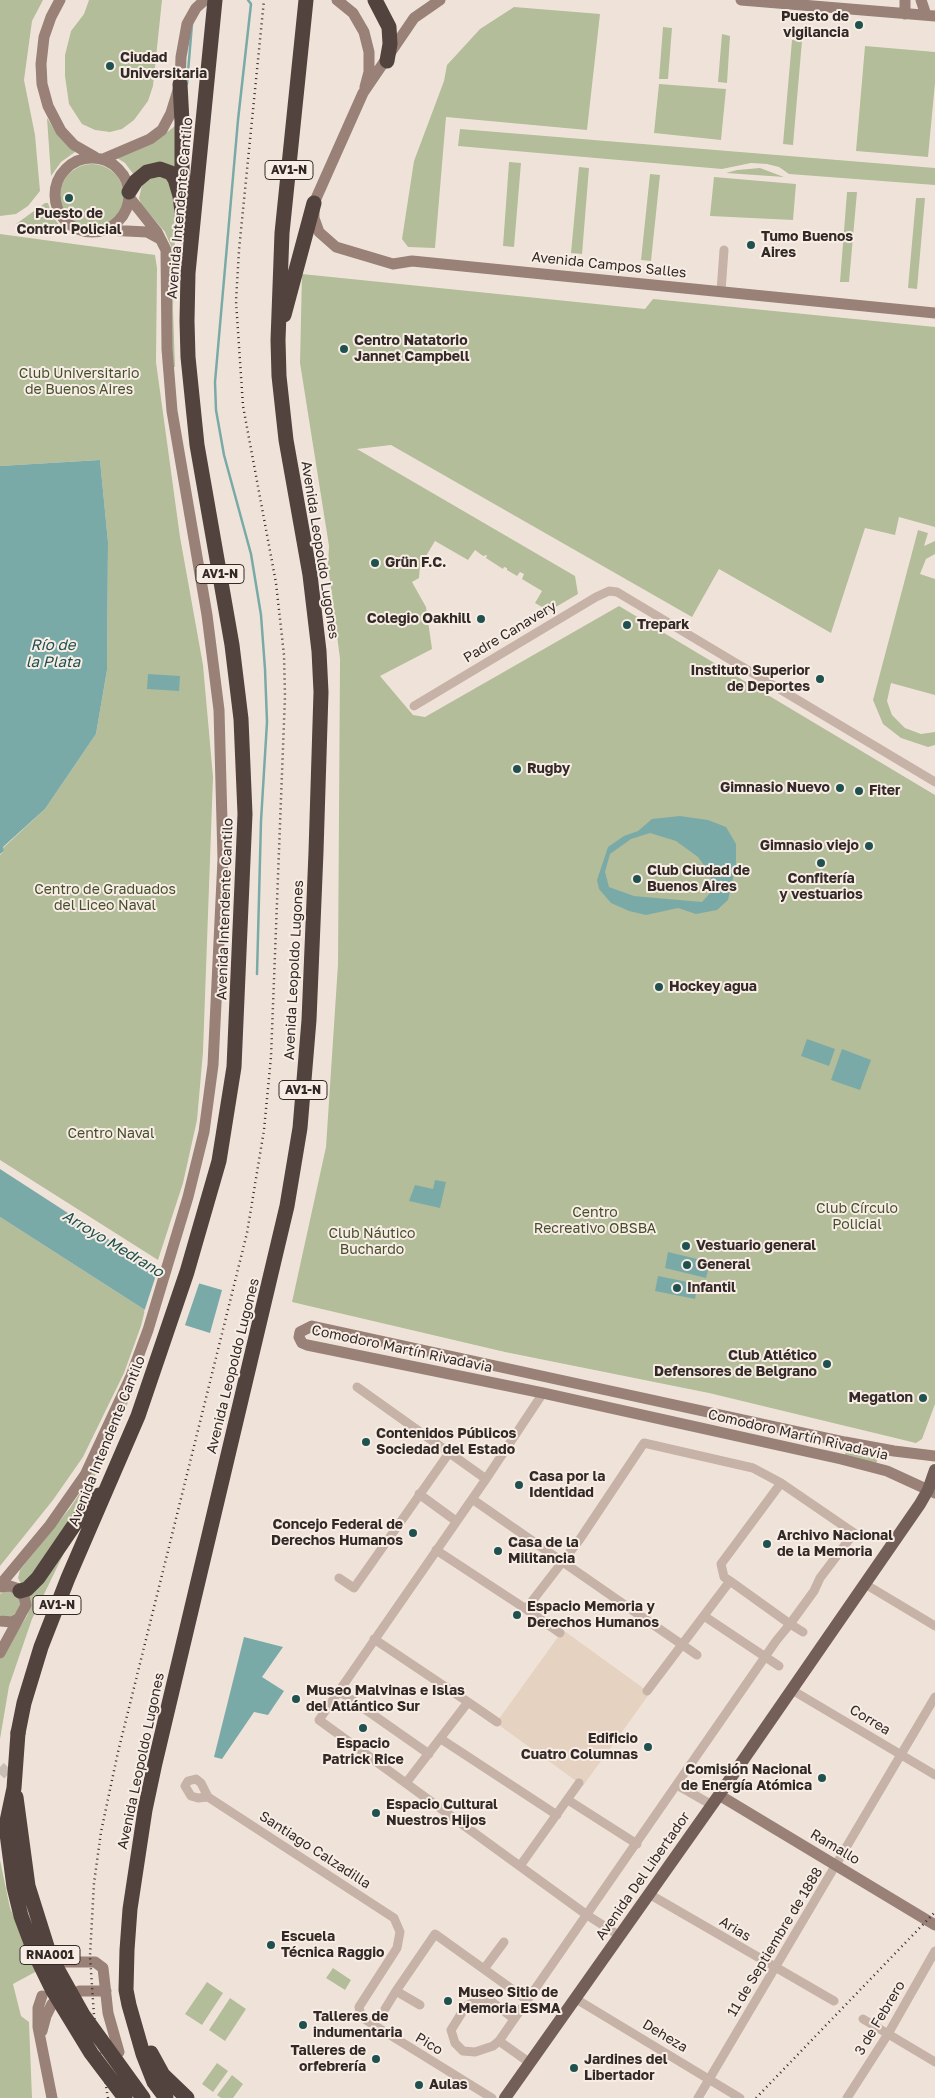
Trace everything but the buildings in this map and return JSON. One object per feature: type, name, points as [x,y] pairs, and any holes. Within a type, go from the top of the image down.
[{"type":"highway","name":"Avenida Intendente Cantilo","points":[[14,1788],[18,1733],[24,1703],[41,1646],[68,1578],[138,1416],[170,1324],[219,1161],[234,1067],[244,814],[241,719],[236,668],[197,445],[188,357],[188,273],[216,0]]},
{"type":"highway","name":"Avenida Leopoldo Lugones","points":[[131,2017],[126,1990],[127,1950],[130,1909],[145,1810],[209,1532],[261,1324],[288,1206],[300,1128],[309,1020],[320,676],[315,608],[286,440],[279,376],[278,340],[282,233],[306,0]]},
{"type":"highway","points":[[375,0],[389,27],[390,44],[387,61]]},
{"type":"highway","points":[[180,84],[182,204],[188,273]]},
{"type":"highway","points":[[129,195],[136,182],[147,172],[157,169],[165,170],[175,179],[182,204]]},
{"type":"highway","points":[[278,340],[314,203]]},
{"type":"highway","points":[[18,1590],[27,1589],[38,1578],[80,1518],[110,1483]]},
{"type":"highway","points":[[14,1788],[6,1826],[14,1887],[24,1924],[40,1965],[55,1996],[91,2053],[124,2098]]},
{"type":"highway","name":"RNA001","points":[[14,1788],[28,1886],[50,1956],[83,2015],[143,2098]]},
{"type":"highway","points":[[131,2017],[154,2082],[166,2098]]},
{"type":"highway","points":[[131,2017],[163,2075],[187,2098]]},
{"type":"main road","name":"Avenida Del Libertador","points":[[505,2098],[932,1491],[935,1470]]},
{"type":"street","points":[[60,0],[46,30],[41,79],[48,106],[60,131],[74,144],[100,158],[121,172],[127,181],[129,195],[122,217],[106,230],[87,232],[68,224],[60,216],[53,194],[65,169],[74,162],[85,158],[100,158],[150,139],[162,130],[171,113],[180,84],[180,57],[187,24],[196,8],[205,0]]},
{"type":"street","points":[[314,203],[363,93],[369,72],[369,52],[364,32],[353,13],[337,0]]},
{"type":"street","points":[[363,93],[387,61],[414,18],[440,0]]},
{"type":"street","points":[[740,0],[930,16]]},
{"type":"street","points":[[904,0],[905,14]]},
{"type":"street","points":[[920,0],[930,16]]},
{"type":"street","name":"Avenida Intendente Cantilo","points":[[0,1586],[50,1525],[85,1475],[131,1376],[152,1316],[198,1159],[208,1110],[216,1024],[223,860],[219,710],[206,615],[172,411],[167,349],[166,250],[162,240],[129,195]]},
{"type":"street","name":"Avenida Campos Salles","points":[[314,203],[314,218],[319,232],[328,242],[336,247],[388,263],[412,260],[935,313]]},
{"type":"street","name":"Avenida Intendente Cantilo","points":[[106,230],[147,232],[162,240]]},
{"type":"street","points":[[721,291],[724,250]]},
{"type":"street","name":"Padre Canavery","points":[[414,706],[610,591],[623,594],[935,782]]},
{"type":"street","name":"Comodoro Martín Rivadavia","points":[[932,1491],[887,1471],[840,1458],[543,1393],[302,1344],[299,1337],[300,1332],[312,1326],[894,1451],[935,1456]]},
{"type":"street","points":[[519,1388],[521,1372]]},
{"type":"street","points":[[357,1387],[486,1479]]},
{"type":"street","points":[[543,1393],[486,1479],[319,1720],[587,1915],[620,1936]]},
{"type":"street","points":[[514,2019],[492,2001],[478,2000],[466,2006],[451,2030],[455,2043],[464,2051],[474,2052],[493,2046],[498,2041],[514,2019],[637,1844],[765,1657],[814,1591],[820,1578],[854,1533],[781,1483],[753,1468],[644,1443],[562,1562],[526,1609]]},
{"type":"street","points":[[887,1471],[884,1465],[885,1459],[894,1451]]},
{"type":"street","points":[[339,1578],[354,1588],[448,1452]]},
{"type":"street","points":[[781,1483],[722,1564],[724,1577],[803,1632]]},
{"type":"street","points":[[419,1494],[456,1521]]},
{"type":"street","points":[[472,1499],[697,1655]]},
{"type":"street","points":[[436,1550],[560,1633]]},
{"type":"street","points":[[0,1653],[26,1605],[18,1590],[15,1576],[18,1564]]},
{"type":"street","points":[[647,1691],[730,1581]]},
{"type":"street","points":[[865,1584],[935,1626]]},
{"type":"street","points":[[0,1586],[10,1586],[18,1590]]},
{"type":"street","points":[[704,1616],[779,1666]]},
{"type":"street","points":[[0,1621],[12,1622],[19,1618]]},
{"type":"street","points":[[374,1639],[497,1722]]},
{"type":"street","name":"Correa","points":[[792,1690],[935,1775]]},
{"type":"street","points":[[339,1691],[429,1754]]},
{"type":"street","name":"11 de Septiembre de 1888","points":[[698,2098],[935,1697]]},
{"type":"street","points":[[406,1783],[468,1702]]},
{"type":"street","points":[[440,1739],[557,1815]]},
{"type":"street","points":[[520,1866],[579,1783]]},
{"type":"street","points":[[677,1785],[716,1800]]},
{"type":"street","name":"Santiago Calzadilla","points":[[208,1797],[394,1918],[400,1932],[398,1948],[358,2007]]},
{"type":"street","points":[[568,1800],[637,1844]]},
{"type":"street","name":"Ramallo","points":[[716,1800],[837,1865],[935,1924]]},
{"type":"street","name":"Arias","points":[[650,1894],[834,2001]]},
{"type":"street","points":[[385,2009],[435,1934],[527,2000]]},
{"type":"street","points":[[484,1969],[504,1942]]},
{"type":"street","name":"3 de Febrero","points":[[847,2098],[888,2034],[935,1951]]},
{"type":"street","points":[[60,1962],[95,1962],[100,1964],[104,1972],[108,2013],[119,2052]]},
{"type":"street","points":[[79,1991],[106,1992]]},
{"type":"street","points":[[396,1991],[420,2005]]},
{"type":"street","points":[[42,1996],[38,2021],[52,2098]]},
{"type":"street","name":"Deheza","points":[[576,1999],[740,2098]]},
{"type":"street","points":[[41,2040],[44,2021],[52,2004]]},
{"type":"street","name":"Pico","points":[[358,2007],[361,2017],[365,2022],[492,2098]]},
{"type":"street","points":[[863,2019],[935,2062]]},
{"type":"street","points":[[498,2041],[530,2063]]},
{"type":"green space","points":[[0,0],[43,0],[32,21],[24,80],[35,135],[40,191],[28,206],[16,214],[0,216]]},
{"type":"green space","name":"Ciudad Universitaria","points":[[89,0],[162,0],[153,86],[148,101],[134,120],[122,129],[110,132],[95,130],[82,124],[69,104],[65,76],[65,55],[71,31],[84,14]]},
{"type":"green space","points":[[514,7],[600,14],[587,130],[446,117],[435,248],[408,247],[402,239],[414,161],[444,81],[447,65],[480,29]]},
{"type":"green space","points":[[663,27],[672,28],[668,79],[659,79]]},
{"type":"green space","points":[[722,34],[730,36],[727,83],[718,82]]},
{"type":"green space","points":[[792,40],[802,41],[793,145],[783,144]]},
{"type":"green space","points":[[865,46],[935,52],[935,83],[928,157],[856,151]]},
{"type":"green space","points":[[659,84],[726,89],[721,140],[654,133]]},
{"type":"green space","points":[[47,118],[56,132],[75,152],[61,162],[51,176]]},
{"type":"green space","points":[[175,126],[177,171],[134,175],[125,163],[117,158],[153,143]]},
{"type":"green space","points":[[460,129],[935,168],[935,185],[789,174],[779,167],[767,164],[751,163],[722,169],[458,146]]},
{"type":"green space","points":[[509,162],[521,163],[514,247],[503,246]]},
{"type":"green space","points":[[92,164],[110,170],[118,178],[124,196],[118,214],[110,222],[92,228],[74,222],[66,214],[60,196],[66,178],[74,170]]},
{"type":"green space","points":[[579,167],[589,168],[582,254],[571,253]]},
{"type":"green space","points":[[760,168],[784,177],[726,173],[737,170]]},
{"type":"green space","points":[[650,174],[660,175],[651,261],[641,260]]},
{"type":"green space","points":[[155,175],[164,177],[171,183],[176,199],[173,309],[175,367],[173,367],[171,337],[171,246],[165,232],[141,204],[139,198],[142,185]]},
{"type":"green space","points":[[714,177],[796,184],[793,220],[710,216]]},
{"type":"green space","points":[[847,192],[857,192],[849,282],[840,282]]},
{"type":"green space","points":[[916,198],[925,198],[917,289],[908,288]]},
{"type":"green space","points":[[45,203],[48,203],[52,215],[59,225],[58,227],[16,224]]},
{"type":"green space","points":[[0,234],[155,255],[157,268],[156,362],[180,537],[203,665],[213,777],[203,1052],[197,1120],[183,1183],[158,1260],[0,1160],[0,855],[4,851],[3,848],[45,809],[96,734],[107,670],[108,542],[100,460],[0,466]]},
{"type":"green space","points":[[302,274],[645,309],[653,299],[935,327],[935,527],[899,517],[895,535],[865,528],[831,633],[719,569],[692,617],[391,445],[357,449],[575,576],[578,594],[549,611],[535,603],[542,591],[522,579],[524,574],[520,572],[517,576],[507,570],[507,568],[504,567],[503,569],[486,558],[487,555],[483,556],[475,550],[468,560],[435,541],[420,566],[419,578],[412,582],[426,607],[432,649],[380,676],[413,715],[425,717],[619,606],[935,795],[935,1404],[922,1439],[916,1443],[709,1393],[505,1352],[292,1302],[326,1147],[338,964],[340,659],[328,565],[329,546],[300,363]]},
{"type":"green space","points":[[918,530],[928,533],[924,546],[935,541],[935,554],[926,559],[920,574],[935,579],[935,695],[891,683],[887,701],[892,715],[905,728],[921,734],[935,732],[935,745],[928,747],[901,738],[883,724],[873,700]]},
{"type":"green space","points":[[0,1217],[145,1310],[124,1373],[83,1457],[53,1500],[0,1566]]},
{"type":"green space","points":[[133,1386],[135,1387],[89,1489],[72,1521],[31,1583],[21,1584],[18,1578],[20,1570],[70,1508],[89,1479]]},
{"type":"green space","points":[[847,1445],[879,1454],[876,1464],[845,1455]]},
{"type":"green space","points":[[64,1553],[32,1619],[9,1686],[0,1739],[0,1659],[27,1616],[30,1608],[28,1593]]},
{"type":"green space","points":[[5,1591],[12,1591],[19,1595],[21,1610],[8,1618],[0,1615],[0,1594]]},
{"type":"green space","points":[[0,1860],[10,1908],[37,1971],[13,1984],[21,2016],[29,2022],[32,2098],[0,2098]]},
{"type":"green space","points":[[333,1968],[351,1980],[345,1990],[326,1978]]},
{"type":"green space","points":[[207,1982],[223,1993],[202,2025],[185,2014]]},
{"type":"green space","points":[[230,1998],[246,2009],[225,2041],[209,2030]]},
{"type":"green space","points":[[217,2063],[228,2071],[213,2092],[202,2084]]},
{"type":"green space","points":[[232,2075],[243,2084],[233,2098],[221,2098],[217,2095]]},
{"type":"shaded area","points":[[563,1630],[650,1693],[583,1786],[496,1723]]},
{"type":"water","name":"Río de la Plata","points":[[100,460],[108,542],[107,670],[96,734],[45,809],[3,847],[4,851],[0,854],[0,466]]},
{"type":"water","points":[[148,674],[180,676],[179,691],[147,689]]},
{"type":"water","points":[[680,816],[708,820],[726,827],[736,844],[736,865],[728,900],[717,910],[696,914],[678,908],[646,915],[629,911],[611,903],[599,889],[597,880],[608,847],[624,836],[638,831],[652,819]],"holes":[[[650,833],[676,841],[698,857],[711,875],[710,893],[702,902],[634,896],[609,887],[605,872],[610,854],[631,839]]]},
{"type":"water","points":[[807,1039],[835,1049],[829,1066],[801,1056]]},
{"type":"water","points":[[842,1049],[871,1060],[860,1090],[831,1080]]},
{"type":"water","name":"Arroyo Medrano","points":[[0,1169],[142,1261],[170,1275],[222,1290],[210,1333],[159,1317],[145,1310],[0,1217]]},
{"type":"water","points":[[435,1180],[446,1182],[440,1208],[409,1201],[415,1185],[433,1189]]},
{"type":"water","name":"General","points":[[668,1252],[710,1262],[706,1278],[665,1268]]},
{"type":"water","name":"Infantil","points":[[658,1276],[698,1284],[695,1299],[655,1291]]},
{"type":"water","points":[[244,1637],[283,1647],[262,1677],[284,1691],[268,1715],[254,1712],[222,1759],[214,1757]]},
{"type":"pier","points":[[159,1266],[200,1281],[184,1328],[144,1312]]},
{"type":"waterway","points":[[248,0],[251,4],[238,120],[215,382],[216,410],[224,455],[251,554],[261,615],[265,669],[267,722],[261,821],[257,974]]},
{"type":"waterway","points":[[187,84],[192,24]]},
{"type":"tunnel","points":[[0,1767],[12,1778],[14,1786]]},
{"type":"railway","points":[[108,2098],[94,2016],[90,1956],[94,1883],[101,1832],[118,1752],[247,1233],[264,1130],[271,1057],[285,696],[284,655],[276,583],[243,406],[236,301],[239,250],[264,0]]},
{"type":"railway","points":[[756,2098],[935,1912]]},
{"type":"place","name":"Puesto de vigilancia","points":[[859,25]]},
{"type":"place","name":"Ciudad Universitaria","points":[[110,66]]},
{"type":"place","name":"Puesto de Control Policial","points":[[69,198]]},
{"type":"place","name":"Tumo Buenos Aires","points":[[751,245]]},
{"type":"place","name":"Centro Natatorio Jannet Campbell","points":[[344,349]]},
{"type":"place","name":"Grün F.C.","points":[[375,563]]},
{"type":"place","name":"Colegio Oakhill","points":[[481,619]]},
{"type":"place","name":"Trepark","points":[[627,625]]},
{"type":"place","name":"Instituto Superior de Deportes","points":[[820,679]]},
{"type":"place","name":"Rugby","points":[[517,769]]},
{"type":"place","name":"Gimnasio Nuevo","points":[[840,788]]},
{"type":"place","name":"Fiter","points":[[859,791]]},
{"type":"place","name":"Gimnasio viejo","points":[[869,846]]},
{"type":"place","name":"Confitería y vestuarios","points":[[821,863]]},
{"type":"place","name":"Club Ciudad de Buenos Aires","points":[[637,879]]},
{"type":"place","name":"Hockey agua","points":[[659,987]]},
{"type":"place","name":"Vestuario general","points":[[686,1246]]},
{"type":"place","name":"General","points":[[687,1265]]},
{"type":"place","name":"Infantil","points":[[677,1288]]},
{"type":"place","name":"Club Atlético Defensores de Belgrano","points":[[827,1364]]},
{"type":"place","name":"Megatlon","points":[[923,1398]]},
{"type":"place","name":"Contenidos Públicos Sociedad del Estado","points":[[366,1442]]},
{"type":"place","name":"Casa por la Identidad","points":[[519,1485]]},
{"type":"place","name":"Concejo Federal de Derechos Humanos","points":[[413,1533]]},
{"type":"place","name":"Archivo Nacional de la Memoria","points":[[767,1544]]},
{"type":"place","name":"Casa de la Militancia","points":[[498,1551]]},
{"type":"place","name":"Espacio Memoria y Derechos Humanos","points":[[517,1615]]},
{"type":"place","name":"Museo Malvinas e Islas del Atlántico Sur","points":[[296,1699]]},
{"type":"place","name":"Espacio Patrick Rice","points":[[363,1728]]},
{"type":"place","name":"Edificio Cuatro Columnas","points":[[648,1747]]},
{"type":"place","name":"Comisión Nacional de Energía Atómica","points":[[822,1778]]},
{"type":"place","name":"Espacio Cultural Nuestros Hijos","points":[[376,1813]]},
{"type":"place","name":"Escuela Técnica Raggio","points":[[271,1945]]},
{"type":"place","name":"Museo Sitio de Memoria ESMA","points":[[448,2001]]},
{"type":"place","name":"Talleres de indumentaria","points":[[303,2025]]},
{"type":"place","name":"Talleres de orfebrería","points":[[376,2059]]},
{"type":"place","name":"Jardines del Libertador","points":[[574,2068]]},
{"type":"place","name":"Aulas","points":[[419,2085]]},
{"type":"park label","name":"Club Universitario de Buenos Aires","points":[[79,382]]},
{"type":"park label","name":"Centro de Graduados del Liceo Naval","points":[[105,898]]},
{"type":"park label","name":"Centro Naval","points":[[111,1134]]},
{"type":"park label","name":"Club Círculo Policial","points":[[857,1218]]},
{"type":"park label","name":"Centro Recreativo OBSBA","points":[[595,1222]]},
{"type":"park label","name":"Club Náutico Buchardo","points":[[372,1242]]}]
